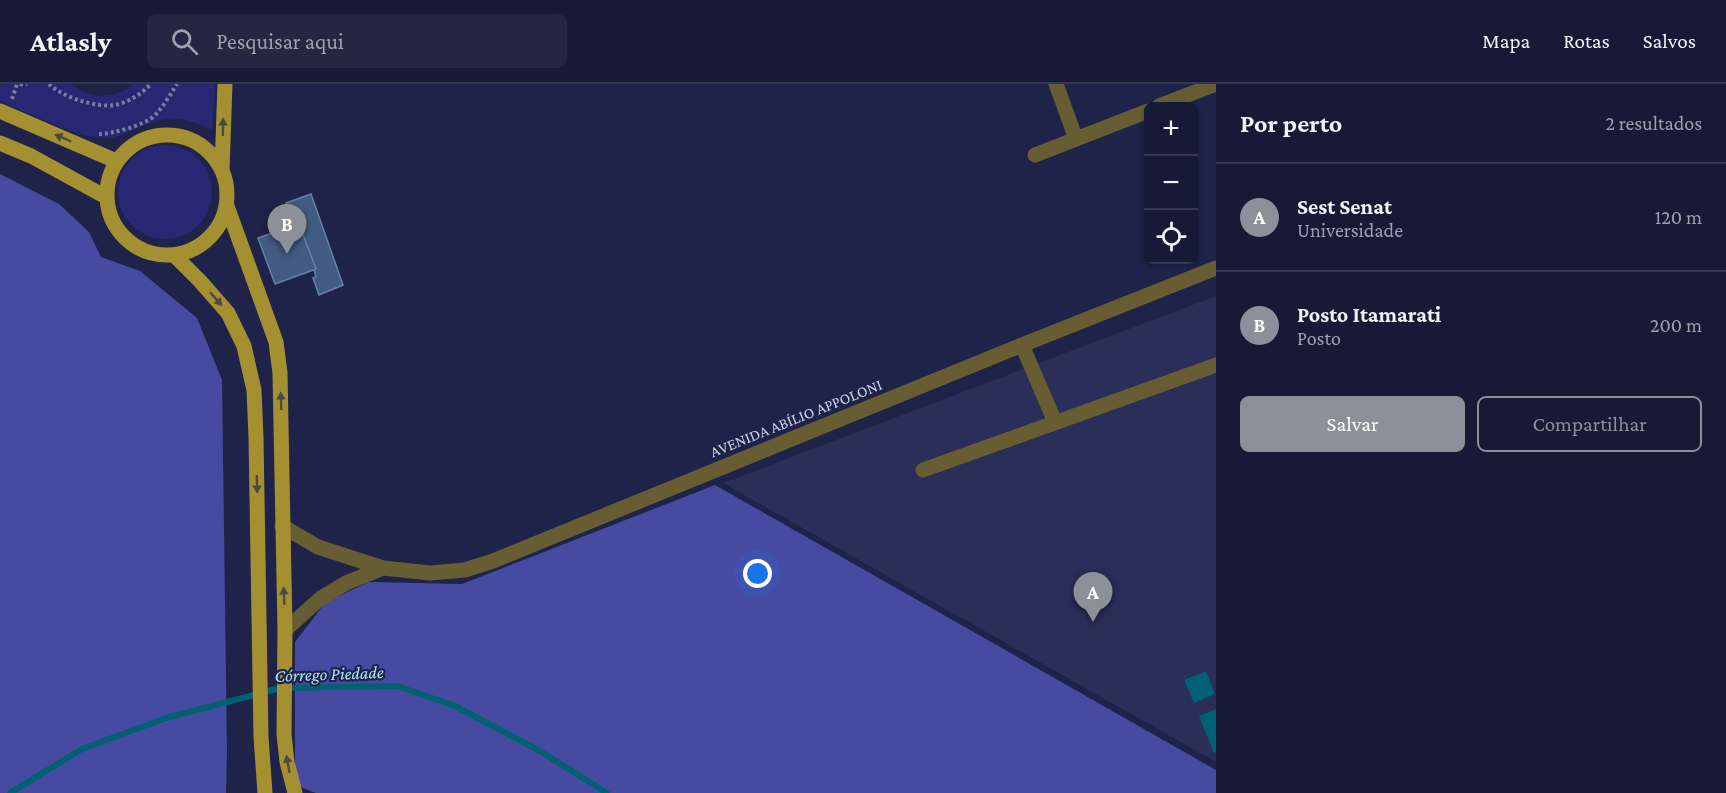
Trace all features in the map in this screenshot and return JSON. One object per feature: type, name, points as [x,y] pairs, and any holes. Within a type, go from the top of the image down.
[{"type":"main road","points":[[225,84],[222,170],[227,188],[227,206],[276,342],[281,384],[285,630],[284,734],[287,762],[295,793]]},
{"type":"main road","points":[[3,105],[116,161]]},
{"type":"main road","points":[[222,170],[207,149],[184,136],[159,134],[135,143],[116,161],[108,178],[106,197],[112,222],[127,242],[150,254],[175,256],[199,247],[218,230],[227,206]]},
{"type":"main road","points":[[0,143],[31,156],[106,197]]},
{"type":"main road","points":[[175,256],[228,313],[244,346],[254,390],[261,737],[266,793]]},
{"type":"street","points":[[1056,84],[1076,139]]},
{"type":"street","points":[[1166,102],[1190,89],[1216,84]]},
{"type":"street","points":[[1035,155],[1144,113]]},
{"type":"street","name":"AVENIDA ABÍLIO APPOLONI","points":[[282,526],[318,547],[383,568],[430,573],[465,570],[1216,268]]},
{"type":"street","points":[[1022,345],[1056,422]]},
{"type":"street","points":[[923,470],[1216,364]]},
{"type":"street","name":"AVENIDA ABÍLIO APPOLONI","points":[[285,630],[321,598],[346,583],[383,568]]},
{"type":"path","points":[[20,84],[27,84]]},
{"type":"path","points":[[49,84],[65,95],[103,105],[115,105],[133,98],[151,84]]},
{"type":"path","points":[[95,135],[125,130],[152,118],[167,101],[177,84]]},
{"type":"path","points":[[3,105],[21,105]]},
{"type":"shaded area","points":[[0,84],[70,84],[86,93],[100,96],[129,89],[133,84],[215,84],[212,130],[184,120],[167,119],[158,120],[108,138],[84,135],[0,101]]},
{"type":"shaded area","points":[[156,145],[174,145],[199,158],[209,174],[212,192],[209,210],[199,226],[174,239],[156,239],[131,226],[118,201],[118,183],[131,158]]},
{"type":"shaded area","points":[[0,174],[59,204],[89,232],[101,257],[140,271],[197,318],[222,380],[226,793],[0,793]]},
{"type":"shaded area","points":[[1216,296],[1216,762],[723,483]]},
{"type":"shaded area","points":[[715,485],[1216,770],[1216,793],[316,793],[295,785],[295,642],[326,602],[369,582],[462,584]]},
{"type":"shaded area","points":[[1206,671],[1215,694],[1194,703],[1184,680]]},
{"type":"shaded area","points":[[1216,709],[1216,752],[1214,753],[1199,716]]},
{"type":"building","points":[[311,194],[343,285],[319,295],[313,278],[316,277],[314,270],[316,269],[299,224],[293,221],[286,203]]},
{"type":"building","points":[[299,224],[316,269],[275,284],[258,238]]},
{"type":"waterway","name":"Córrego Piedade","points":[[10,793],[82,749],[166,718],[280,688],[397,686],[455,706],[540,751],[607,793]]},
{"type":"place","name":"Posto Itamarati","points":[[287,254]]},
{"type":"place","name":"Sest Senat","points":[[1093,622]]}]
